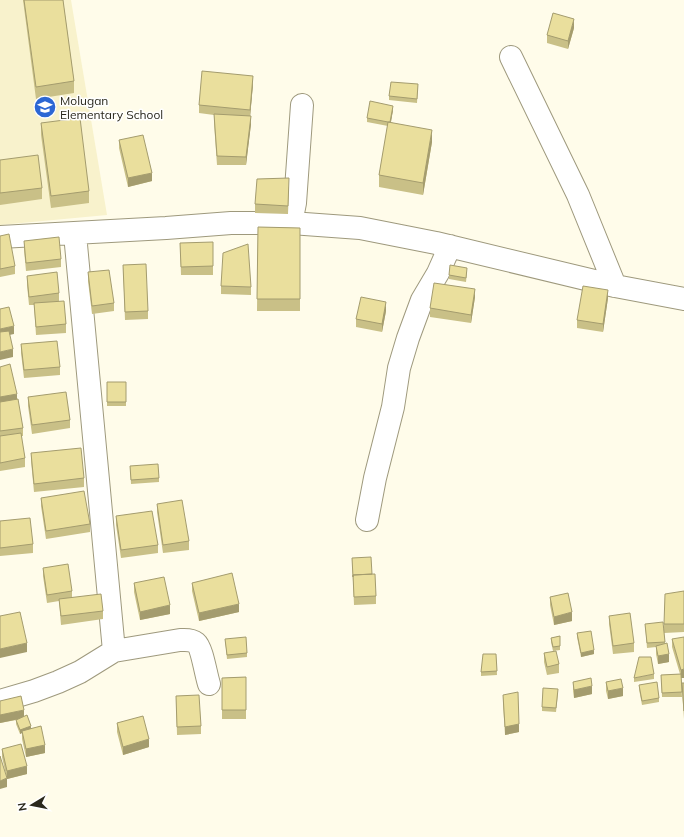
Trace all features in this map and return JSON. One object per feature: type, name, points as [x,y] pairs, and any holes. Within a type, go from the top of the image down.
[{"type":"street","points":[[512,57],[578,195],[615,286]]},
{"type":"street","points":[[291,223],[295,203],[302,105]]},
{"type":"street","points":[[0,236],[75,234],[231,223],[291,223],[360,228],[450,246],[615,286],[684,299]]},
{"type":"street","points":[[75,234],[114,651]]},
{"type":"street","points":[[367,520],[376,471],[393,407],[399,368],[408,338],[422,300],[438,273],[450,246]]},
{"type":"street","points":[[0,701],[58,682],[80,672],[114,651],[180,640],[190,640],[196,643],[200,649],[209,684]]},
{"type":"shaded area","name":"Molugan Elementary School","points":[[0,0],[71,0],[107,215],[0,225]]},
{"type":"building","points":[[24,0],[63,0],[74,81],[36,87]]},
{"type":"building","points":[[553,13],[574,19],[568,41],[547,35]]},
{"type":"building","points":[[202,71],[253,76],[250,110],[199,105]]},
{"type":"building","points":[[391,82],[418,84],[417,99],[389,96]]},
{"type":"building","points":[[370,101],[393,106],[390,122],[367,118]]},
{"type":"building","points":[[214,114],[251,116],[246,157],[217,156]]},
{"type":"building","points":[[80,118],[89,191],[51,196],[41,123]]},
{"type":"building","points":[[388,122],[432,130],[423,183],[379,175]]},
{"type":"building","points":[[143,135],[152,173],[128,178],[119,140]]},
{"type":"building","points":[[38,155],[42,188],[0,193],[0,160]]},
{"type":"building","points":[[289,178],[288,206],[255,204],[257,179]]},
{"type":"building","points":[[258,227],[300,228],[300,299],[257,299]]},
{"type":"building","points":[[9,234],[15,266],[0,269],[0,236]]},
{"type":"building","points":[[59,237],[61,259],[26,263],[24,241]]},
{"type":"building","points":[[213,242],[213,266],[181,267],[180,243]]},
{"type":"building","points":[[248,244],[251,287],[221,286],[223,253]]},
{"type":"building","points":[[146,264],[148,311],[125,312],[123,265]]},
{"type":"building","points":[[450,265],[467,268],[466,278],[449,275]]},
{"type":"building","points":[[109,270],[114,303],[92,306],[88,272]]},
{"type":"building","points":[[57,272],[59,293],[29,297],[27,276]]},
{"type":"building","points":[[434,283],[475,289],[471,315],[430,308]]},
{"type":"building","points":[[583,286],[608,290],[603,324],[577,320]]},
{"type":"building","points":[[361,297],[386,302],[382,324],[356,319]]},
{"type":"building","points":[[64,301],[66,324],[36,327],[34,303]]},
{"type":"building","points":[[9,307],[14,326],[0,329],[0,309]]},
{"type":"building","points":[[9,331],[13,349],[0,352],[0,332]]},
{"type":"building","points":[[57,341],[60,367],[24,370],[21,344]]},
{"type":"building","points":[[10,364],[17,394],[0,397],[0,367]]},
{"type":"building","points":[[107,382],[126,382],[126,402],[107,402]]},
{"type":"building","points":[[66,392],[70,420],[32,425],[28,397]]},
{"type":"building","points":[[18,399],[23,428],[0,431],[0,402]]},
{"type":"building","points":[[21,433],[25,458],[0,463],[0,436]]},
{"type":"building","points":[[81,448],[84,478],[34,484],[31,453]]},
{"type":"building","points":[[158,464],[159,478],[131,480],[130,466]]},
{"type":"building","points":[[84,491],[90,524],[46,531],[41,498]]},
{"type":"building","points":[[182,500],[189,541],[163,545],[157,504]]},
{"type":"building","points":[[152,511],[158,545],[121,550],[116,516]]},
{"type":"building","points":[[30,518],[33,544],[0,548],[0,521]]},
{"type":"building","points":[[371,557],[372,574],[353,575],[353,577],[352,558]]},
{"type":"building","points":[[68,564],[72,591],[47,595],[43,568]]},
{"type":"building","points":[[232,573],[239,604],[199,613],[192,583]]},
{"type":"building","points":[[375,574],[376,596],[354,597],[353,575]]},
{"type":"building","points":[[164,577],[170,605],[140,612],[134,583]]},
{"type":"building","points":[[684,591],[684,624],[664,624],[665,594]]},
{"type":"building","points":[[568,593],[572,612],[554,617],[550,597]]},
{"type":"building","points":[[101,594],[103,611],[61,616],[59,599]]},
{"type":"building","points":[[20,612],[27,643],[0,649],[0,616]]},
{"type":"building","points":[[630,613],[634,643],[613,646],[609,616]]},
{"type":"building","points":[[663,622],[665,642],[647,643],[645,624]]},
{"type":"building","points":[[591,631],[594,650],[581,653],[577,633]]},
{"type":"building","points":[[560,636],[560,646],[553,647],[551,638]]},
{"type":"building","points":[[246,637],[247,653],[227,655],[225,639]]},
{"type":"building","points":[[684,637],[684,669],[681,670],[672,639]]},
{"type":"building","points":[[667,643],[669,654],[658,656],[656,646]]},
{"type":"building","points":[[556,651],[559,664],[547,667],[544,653]]},
{"type":"building","points":[[483,654],[496,654],[497,671],[481,672]]},
{"type":"building","points":[[639,657],[651,657],[654,674],[634,678]]},
{"type":"building","points":[[681,674],[682,692],[662,693],[661,675]]},
{"type":"building","points":[[246,677],[246,710],[222,710],[222,678]]},
{"type":"building","points":[[591,678],[592,686],[574,690],[573,682]]},
{"type":"building","points":[[621,679],[623,688],[608,691],[606,682]]},
{"type":"building","points":[[657,682],[659,698],[642,701],[639,685]]},
{"type":"building","points":[[682,683],[684,683],[684,711]]},
{"type":"building","points":[[543,688],[558,689],[556,708],[542,707]]},
{"type":"building","points":[[518,692],[519,724],[505,727],[503,695]]},
{"type":"building","points":[[199,695],[201,726],[177,727],[176,696]]},
{"type":"building","points":[[21,696],[24,710],[0,715],[0,701]]},
{"type":"building","points":[[27,715],[31,726],[20,730],[16,720]]},
{"type":"building","points":[[143,716],[149,739],[123,747],[117,723]]},
{"type":"building","points":[[41,726],[45,745],[26,749],[22,731]]},
{"type":"building","points":[[21,744],[27,766],[7,771],[2,749]]},
{"type":"building","points":[[0,756],[7,778],[0,781]]},
{"type":"place","name":"Molugan Elementary School","points":[[45,107]]}]
